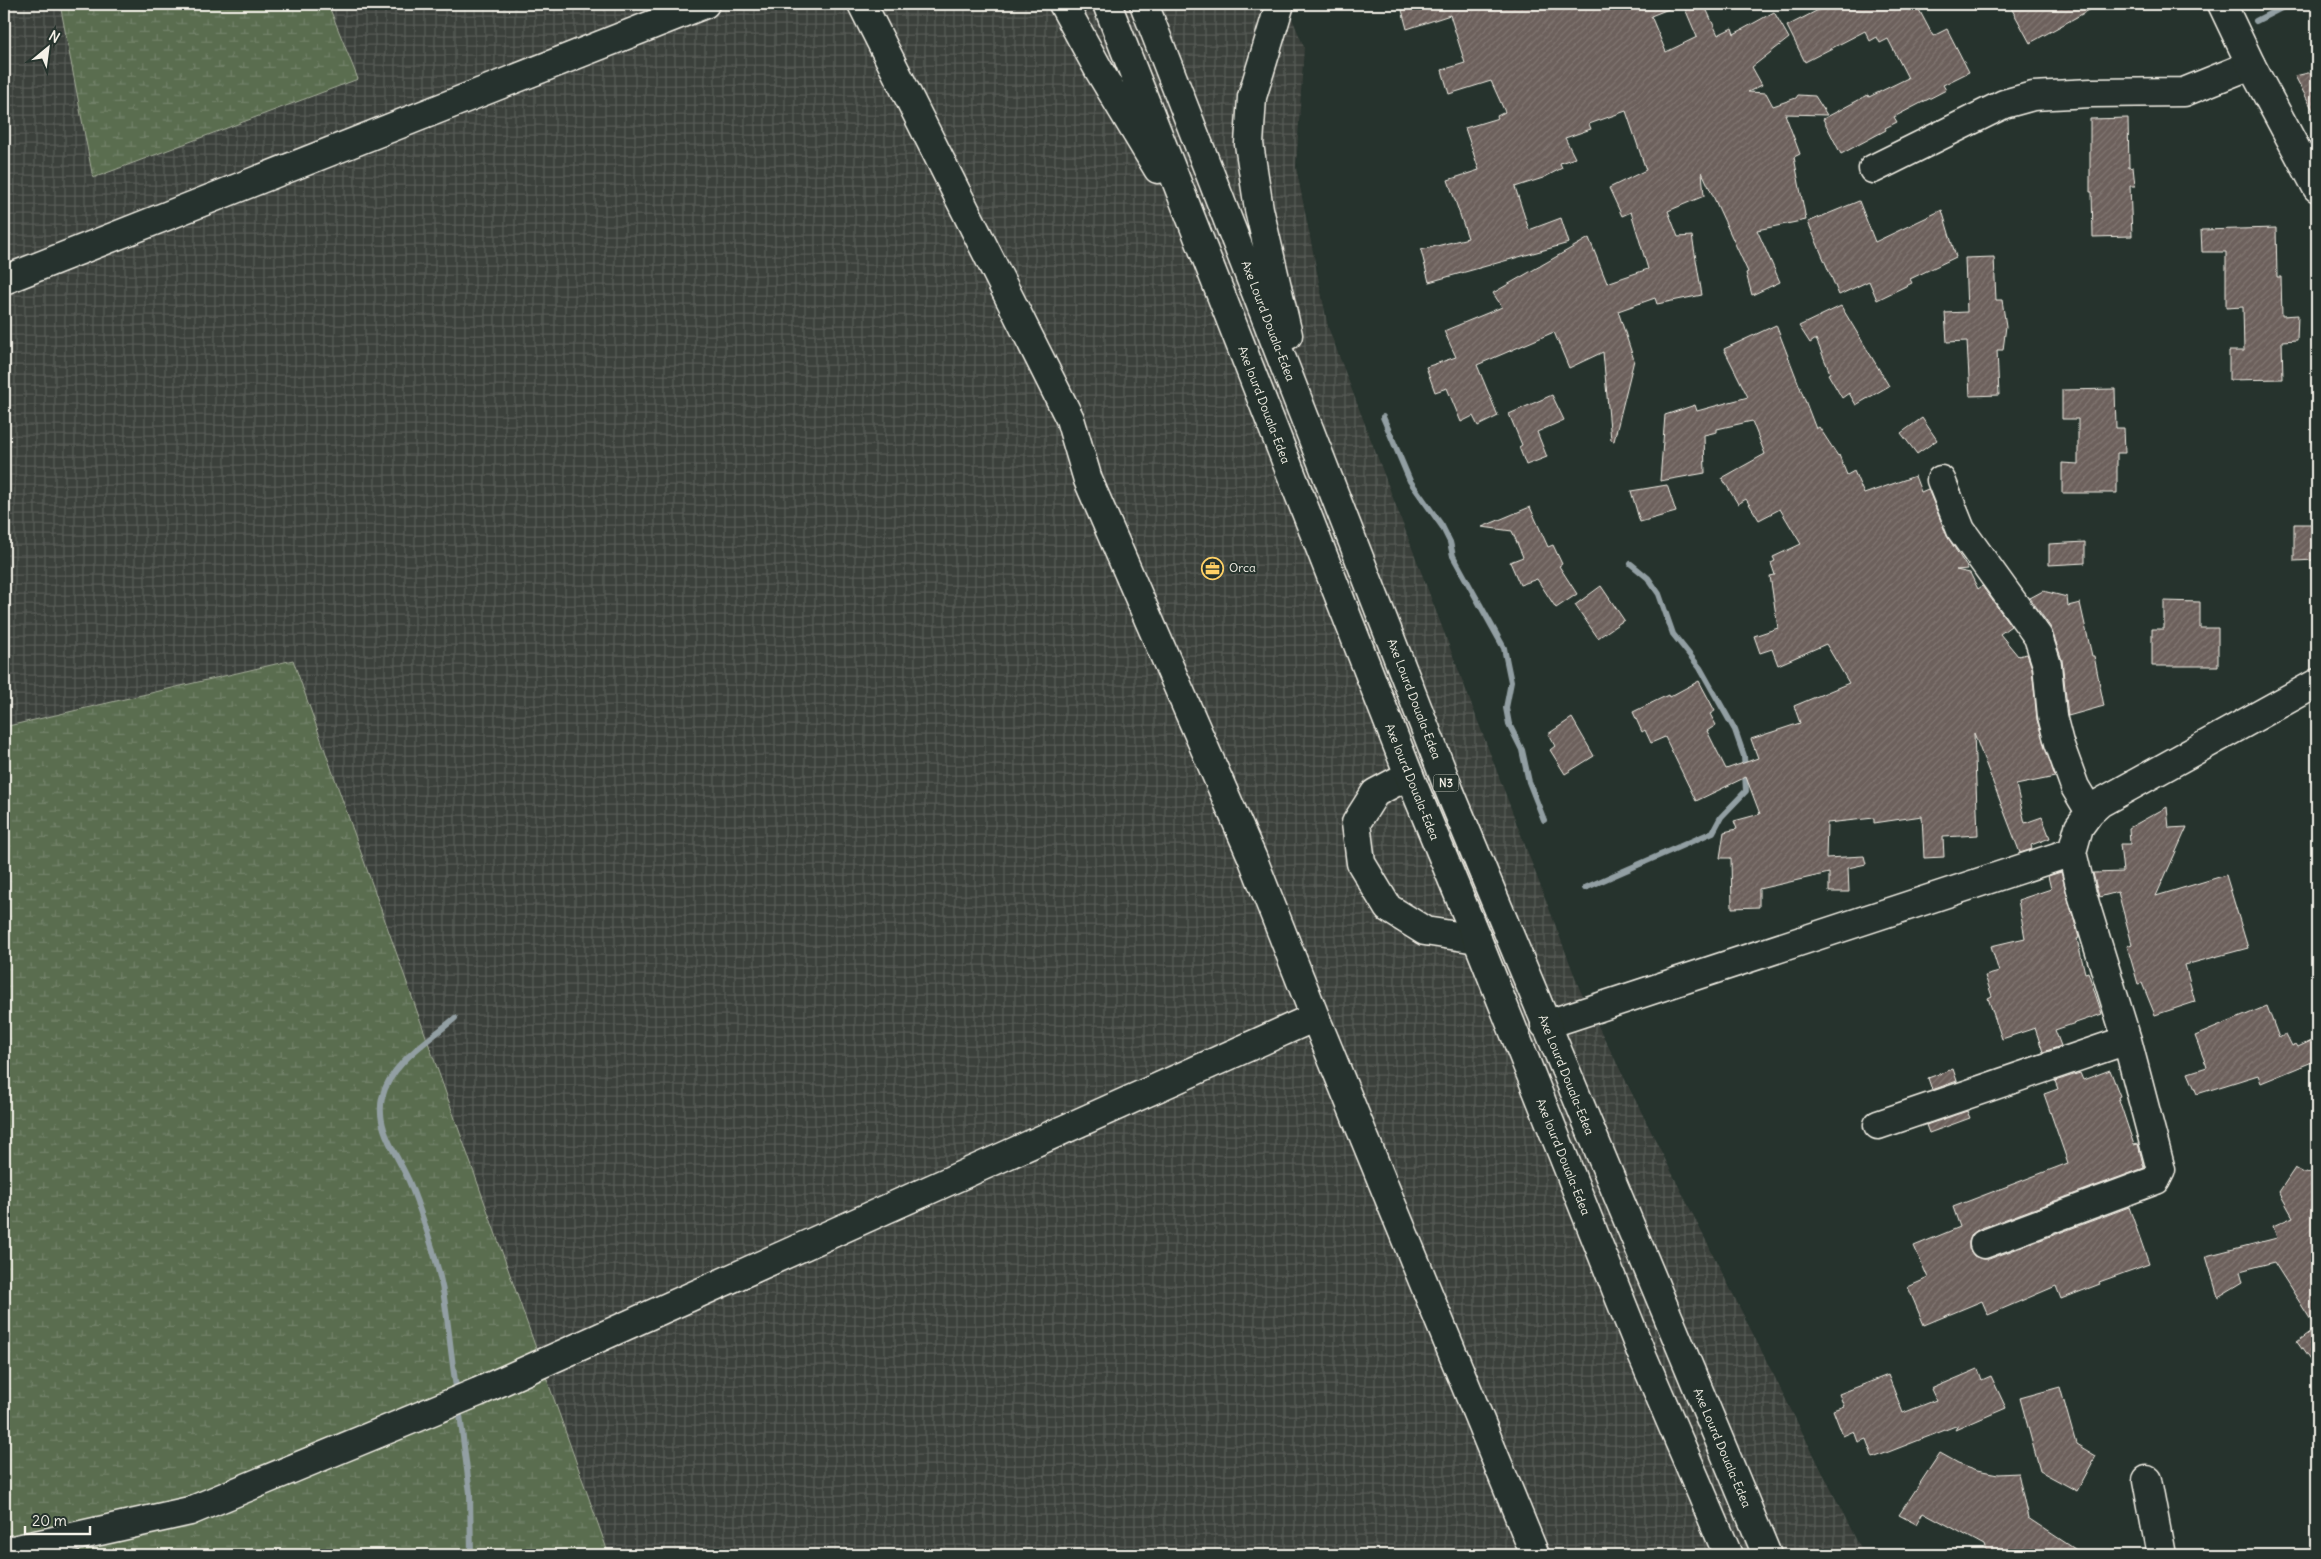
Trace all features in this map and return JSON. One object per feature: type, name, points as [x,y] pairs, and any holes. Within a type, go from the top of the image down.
[{"type":"main road","points":[[4,280],[705,4]]},
{"type":"main road","points":[[862,4],[1070,419],[1088,480],[1252,857],[1315,1017],[1535,1555]]},
{"type":"main road","points":[[1063,4],[1100,72],[1198,235]]},
{"type":"main road","name":"Axe lourd Douala-Edea","points":[[1107,4],[1408,775],[1477,939],[1643,1357],[1728,1555]]},
{"type":"main road","name":"Axe Lourd Douala-Edea","points":[[1144,4],[1450,792],[1545,1025],[1767,1555]]},
{"type":"main road","points":[[1280,4],[1252,97],[1249,144],[1260,209],[1310,432]]},
{"type":"main road","points":[[2230,6],[2251,65],[2317,188]]},
{"type":"main road","points":[[1873,169],[2004,104],[2033,96],[2184,92],[2251,65]]},
{"type":"main road","points":[[1941,480],[1961,530],[2038,637],[2048,665],[2052,716],[2059,743],[2075,787],[2090,812]]},
{"type":"main road","points":[[1984,1244],[2156,1180],[2161,1170],[2127,1040],[2082,894],[2072,852],[2079,827],[2090,812],[2100,803],[2317,683]]},
{"type":"main road","points":[[1408,775],[1375,793],[1356,823],[1360,863],[1388,908],[1424,931],[1477,939]]},
{"type":"main road","points":[[1545,1025],[2072,852]]},
{"type":"main road","points":[[4,1552],[190,1511],[478,1392],[1315,1017]]},
{"type":"main road","points":[[1878,1125],[2127,1040]]},
{"type":"main road","points":[[2147,1480],[2161,1555]]},
{"type":"shaded area","points":[[4,4],[60,4],[93,178],[358,79],[328,4],[1286,4],[1304,47],[1296,167],[1328,327],[1580,990],[1864,1555],[609,1555],[293,660],[4,727]]},
{"type":"green space","points":[[60,4],[328,4],[358,79],[93,178]]},
{"type":"green space","points":[[293,660],[609,1555],[4,1555],[4,727]]},
{"type":"building","points":[[1422,4],[1681,4],[1651,16],[1666,52],[1697,37],[1683,4],[1704,4],[1718,35],[1732,28],[1734,34],[1774,12],[1789,38],[1752,67],[1762,85],[1748,92],[1766,93],[1773,106],[1796,98],[1798,95],[1815,96],[1827,115],[1785,114],[1800,154],[1794,157],[1806,220],[1757,230],[1780,282],[1752,295],[1746,273],[1748,272],[1702,172],[1704,196],[1668,211],[1678,237],[1692,236],[1702,295],[1657,304],[1655,298],[1618,311],[1634,360],[1614,441],[1611,440],[1603,352],[1569,368],[1554,332],[1477,365],[1498,416],[1478,426],[1473,416],[1461,422],[1447,388],[1435,392],[1426,367],[1456,357],[1444,331],[1502,307],[1493,293],[1589,238],[1607,283],[1648,269],[1631,212],[1622,216],[1609,188],[1646,170],[1626,111],[1589,124],[1591,129],[1565,138],[1575,158],[1560,163],[1562,168],[1543,178],[1515,187],[1529,230],[1561,218],[1569,243],[1429,282],[1421,250],[1468,238],[1448,180],[1479,170],[1465,128],[1498,118],[1497,116],[1505,112],[1491,81],[1449,94],[1442,70],[1465,63],[1450,15],[1407,29],[1402,10]]},
{"type":"building","points":[[1830,4],[1916,4],[1933,36],[1947,29],[1969,72],[1943,85],[1946,90],[1894,117],[1897,122],[1885,128],[1886,130],[1841,154],[1823,119],[1868,95],[1869,97],[1908,78],[1888,39],[1880,43],[1877,37],[1870,41],[1865,31],[1805,62],[1787,26]]},
{"type":"building","points":[[2009,4],[2100,4],[2030,43]]},
{"type":"building","points":[[2317,73],[2317,118],[2295,76]]},
{"type":"building","points":[[2128,118],[2129,168],[2133,167],[2135,186],[2130,186],[2132,236],[2093,237],[2092,192],[2090,192],[2090,119]]},
{"type":"building","points":[[1859,201],[1875,242],[1942,210],[1956,257],[1910,279],[1912,283],[1877,300],[1869,281],[1839,295],[1808,222]]},
{"type":"building","points":[[2276,228],[2277,277],[2281,277],[2282,316],[2298,315],[2297,340],[2282,341],[2283,379],[2229,380],[2229,351],[2244,351],[2243,307],[2226,308],[2226,252],[2202,252],[2201,230]]},
{"type":"building","points":[[1994,257],[1996,300],[2002,300],[2006,326],[2003,350],[1997,350],[1999,395],[1970,396],[1967,341],[1947,342],[1945,313],[1967,312],[1965,258]]},
{"type":"building","points":[[1841,306],[1889,386],[1856,405],[1849,393],[1842,398],[1828,374],[1830,373],[1816,339],[1810,343],[1799,326]]},
{"type":"building","points":[[1776,325],[1816,429],[1819,427],[1839,455],[1847,475],[1854,471],[1864,494],[1915,476],[1921,492],[1928,489],[1947,536],[1968,569],[1956,570],[1970,573],[1978,589],[1982,586],[2011,626],[2000,634],[2018,656],[2027,654],[2032,668],[2037,720],[2055,777],[2016,785],[2025,823],[2042,817],[2050,838],[2031,845],[2032,849],[2020,853],[1974,733],[1978,835],[1943,837],[1944,857],[1924,858],[1922,816],[1874,823],[1874,818],[1827,823],[1826,858],[1864,856],[1866,864],[1848,868],[1849,892],[1829,892],[1829,873],[1759,889],[1759,907],[1732,908],[1731,858],[1720,858],[1724,832],[1737,829],[1734,821],[1760,814],[1746,777],[1696,801],[1665,737],[1651,743],[1645,730],[1642,732],[1633,712],[1668,695],[1669,697],[1699,681],[1715,711],[1710,714],[1716,725],[1707,731],[1726,769],[1758,758],[1751,739],[1800,723],[1794,706],[1849,683],[1826,644],[1778,665],[1772,649],[1760,653],[1754,636],[1778,628],[1770,576],[1775,575],[1771,563],[1775,561],[1773,557],[1801,544],[1780,509],[1759,520],[1746,499],[1738,504],[1722,478],[1765,454],[1752,421],[1717,429],[1717,432],[1704,435],[1705,473],[1660,481],[1665,415],[1695,405],[1697,411],[1748,397],[1724,349]]},
{"type":"building","points":[[2115,389],[2116,428],[2124,428],[2125,453],[2117,453],[2117,493],[2062,493],[2062,463],[2078,464],[2078,419],[2062,419],[2062,390]]},
{"type":"building","points":[[1552,395],[1564,420],[1537,432],[1547,457],[1526,465],[1519,447],[1522,445],[1509,414]]},
{"type":"building","points":[[1922,418],[1937,440],[1917,454],[1901,433]]},
{"type":"building","points":[[1667,485],[1676,512],[1640,522],[1631,491]]},
{"type":"building","points":[[1530,507],[1548,547],[1553,545],[1562,564],[1559,566],[1577,594],[1556,608],[1537,579],[1520,585],[1510,562],[1523,557],[1512,531],[1482,527]]},
{"type":"building","points":[[2294,524],[2317,524],[2317,560],[2294,561]]},
{"type":"building","points":[[2085,542],[2085,563],[2049,565],[2049,544]]},
{"type":"building","points":[[1601,586],[1624,620],[1598,638],[1575,605]]},
{"type":"building","points":[[2043,591],[2067,597],[2068,606],[2080,603],[2092,656],[2094,656],[2104,706],[2068,716],[2062,660],[2051,628],[2030,598]]},
{"type":"building","points":[[2164,601],[2200,602],[2200,628],[2218,628],[2218,666],[2152,666],[2152,629],[2164,629]]},
{"type":"building","points":[[1572,718],[1594,756],[1565,774],[1550,750],[1555,746],[1548,734]]},
{"type":"building","points":[[2167,807],[2169,828],[2187,827],[2156,896],[2226,875],[2248,948],[2185,965],[2195,1002],[2155,1015],[2142,983],[2138,984],[2127,946],[2132,944],[2118,892],[2099,897],[2093,873],[2123,872],[2120,844],[2130,844],[2129,828]]},
{"type":"building","points":[[2061,872],[2079,938],[2077,939],[2085,973],[2088,972],[2102,1014],[2055,1030],[2061,1046],[2043,1052],[2035,1028],[2002,1039],[1988,998],[1992,996],[1985,976],[1999,972],[1991,946],[2025,938],[2018,900],[2051,889],[2048,876]]},
{"type":"building","points":[[2267,1006],[2279,1038],[2286,1034],[2292,1046],[2296,1044],[2298,1047],[2317,1038],[2317,1060],[2261,1083],[2258,1075],[2197,1094],[2188,1073],[2207,1067],[2195,1036]]},
{"type":"building","points":[[1953,1069],[1957,1081],[1932,1090],[1928,1078]]},
{"type":"building","points":[[2110,1070],[2120,1096],[2118,1097],[2134,1145],[2138,1144],[2144,1168],[1979,1229],[1972,1234],[1969,1249],[1974,1256],[1989,1259],[2129,1207],[2149,1264],[2099,1282],[2100,1284],[2061,1299],[2056,1286],[1988,1315],[1982,1301],[1924,1325],[1908,1287],[1928,1278],[1914,1246],[1960,1227],[1953,1207],[2068,1163],[2044,1094],[2058,1089],[2055,1081],[2080,1073],[2083,1080]]},
{"type":"building","points":[[1967,1111],[1970,1118],[1929,1133],[1926,1125]]},
{"type":"building","points":[[2295,1168],[2304,1173],[2317,1174],[2317,1370],[2297,1342],[2316,1328],[2274,1262],[2240,1271],[2243,1282],[2218,1297],[2206,1256],[2277,1238],[2273,1226],[2293,1217],[2279,1192]]},
{"type":"building","points":[[1978,1369],[1982,1380],[1991,1376],[2006,1408],[1955,1430],[1958,1425],[1873,1458],[1866,1439],[1858,1442],[1854,1431],[1843,1436],[1833,1410],[1844,1406],[1839,1394],[1888,1375],[1903,1413],[1936,1400],[1931,1389]]},
{"type":"building","points":[[2060,1387],[2076,1444],[2096,1456],[2077,1491],[2040,1471],[2020,1398]]},
{"type":"building","points":[[1940,1453],[1958,1463],[1977,1470],[1998,1474],[2018,1473],[2028,1518],[2084,1555],[1987,1555],[1984,1545],[1923,1512],[1916,1524],[1899,1515]]},
{"type":"waterway","points":[[2256,21],[2289,4]]},
{"type":"waterway","points":[[1383,417],[1410,481],[1442,526],[1450,542],[1453,556],[1504,648],[1511,682],[1506,708],[1509,724],[1522,750],[1529,782],[1544,820]]},
{"type":"waterway","points":[[1585,888],[1713,832],[1721,817],[1746,791],[1744,756],[1735,730],[1700,668],[1673,634],[1659,594],[1648,578],[1631,564]]},
{"type":"waterway","points":[[455,1018],[412,1053],[393,1074],[386,1085],[381,1110],[385,1133],[411,1186],[437,1265],[443,1291],[457,1393]]},
{"type":"waterway","points":[[459,1407],[470,1493],[471,1555]]},
{"type":"place","name":"Orca","points":[[1213,568]]}]
